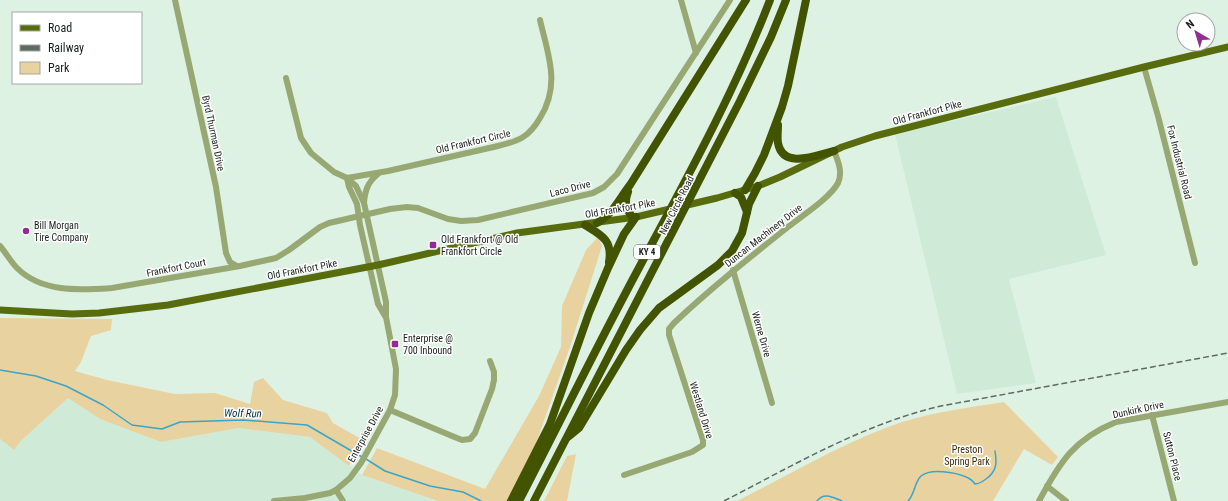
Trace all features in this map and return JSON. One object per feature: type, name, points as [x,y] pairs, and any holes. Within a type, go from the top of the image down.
[{"type":"highway","points":[[597,223],[611,213],[630,186],[746,0]]},
{"type":"highway","name":"New Circle Road","points":[[519,501],[613,316],[711,130],[749,50],[770,0]]},
{"type":"highway","name":"New Circle Road","points":[[534,501],[740,101],[768,43],[786,0]]},
{"type":"highway","points":[[745,190],[756,173],[778,118],[788,86],[806,0]]},
{"type":"highway","points":[[778,118],[778,145],[785,155],[798,160],[834,151]]},
{"type":"highway","points":[[511,501],[550,424],[589,313],[608,268],[624,234],[637,216],[628,211],[625,202],[630,186]]},
{"type":"highway","points":[[565,440],[579,428],[626,350],[640,330],[659,308],[718,265],[732,251],[742,234],[750,201],[758,186]]},
{"type":"highway","points":[[735,193],[741,197],[747,213]]},
{"type":"highway","points":[[585,225],[600,235],[609,246],[610,254],[608,268]]},
{"type":"main road","name":"Old Frankfort Pike","points":[[0,310],[72,314],[120,311],[199,300],[378,265],[517,233],[585,225],[637,216],[717,198],[758,186],[834,151],[876,136],[1144,66],[1228,47]]},
{"type":"street","name":"Byrd Thurman Drive","points":[[175,0],[216,187],[226,253],[230,262],[237,266]]},
{"type":"street","points":[[680,0],[696,53]]},
{"type":"street","name":"Laco Drive","points":[[366,215],[406,207],[418,208],[448,219],[466,221],[478,220],[597,191],[609,183],[617,174],[730,0]]},
{"type":"street","name":"Old Frankfort Circle","points":[[347,178],[380,173],[516,142],[529,133],[537,124],[546,109],[552,87],[552,72],[540,20]]},
{"type":"street","name":"Fox Industrial Road","points":[[1144,66],[1195,263]]},
{"type":"street","points":[[286,78],[301,138],[311,153],[334,172],[347,178],[356,186],[364,203],[378,265]]},
{"type":"street","name":"Duncan Machinery Drive","points":[[674,323],[733,270],[821,201],[834,189],[838,183],[840,169],[834,151]]},
{"type":"street","points":[[364,203],[366,189],[371,180],[380,173]]},
{"type":"street","points":[[347,178],[349,187],[356,198],[370,266]]},
{"type":"street","name":"Frankfort Court","points":[[0,246],[17,268],[26,276],[37,282],[50,287],[90,290],[140,284],[276,258],[320,227],[366,215]]},
{"type":"street","name":"Enterprise Drive","points":[[274,501],[321,496],[336,490],[350,478],[361,463],[390,410],[395,396],[396,369],[386,317],[386,302],[378,265]]},
{"type":"street","name":"Enterprise Drive","points":[[370,266],[378,304],[386,317]]},
{"type":"street","name":"Werne Drive","points":[[733,270],[772,403]]},
{"type":"street","name":"Westland Drive","points":[[624,475],[692,452],[703,445],[703,440],[669,336],[669,329],[674,323]]},
{"type":"street","points":[[390,410],[462,440],[470,439],[475,433],[492,389],[494,372],[490,361]]},
{"type":"street","name":"Dunkirk Drive","points":[[1039,501],[1065,458],[1088,436],[1102,428],[1116,422],[1228,402]]},
{"type":"street","name":"Sutton Place","points":[[1152,415],[1174,501]]},
{"type":"street","points":[[1047,486],[1066,501]]},
{"type":"street","points":[[336,490],[343,501]]},
{"type":"shaded area","points":[[1056,97],[1106,255],[1009,279],[1036,383],[957,394],[895,134]]},
{"type":"shaded area","points":[[68,398],[100,419],[161,442],[239,428],[310,437],[362,475],[438,501],[0,501],[0,439],[14,450],[21,441]]},
{"type":"green space","points":[[598,237],[602,246],[570,347],[533,452],[510,501],[438,501],[362,475],[377,448],[485,489],[539,396],[561,347],[562,306],[586,250]]},
{"type":"green space","points":[[0,318],[112,319],[111,330],[91,336],[81,362],[75,371],[107,380],[175,394],[215,393],[250,404],[254,382],[263,378],[283,400],[327,413],[333,423],[363,440],[349,466],[310,437],[239,428],[161,442],[100,419],[68,398],[21,441],[14,450],[0,439]]},
{"type":"green space","name":"Preston Spring Park","points":[[1004,402],[1058,457],[1052,465],[1024,449],[993,501],[737,501],[818,458],[902,422],[927,415]]},
{"type":"green space","points":[[576,454],[567,501],[544,501],[567,456]]},
{"type":"waterway","name":"Wolf Run","points":[[0,370],[36,376],[66,386],[103,405],[132,425],[162,429],[180,422],[243,420],[307,425],[362,457]]},
{"type":"waterway","points":[[908,501],[919,479],[926,473],[950,472],[965,477],[975,484],[982,482],[990,476],[994,470],[996,463],[995,451]]},
{"type":"waterway","name":"Wolf Run","points":[[366,459],[385,471],[430,486],[463,492],[481,501]]},
{"type":"waterway","points":[[817,501],[825,496],[842,501]]},
{"type":"railway","points":[[724,501],[857,434],[912,414],[941,406],[1228,353]]},
{"type":"place","name":"Bill Morgan Tire Company","points":[[26,231]]},
{"type":"place","name":"Old Frankfort @ Old Frankfort Circle","points":[[433,245]]},
{"type":"place","name":"Enterprise @ 700 Inbound","points":[[395,344]]}]
